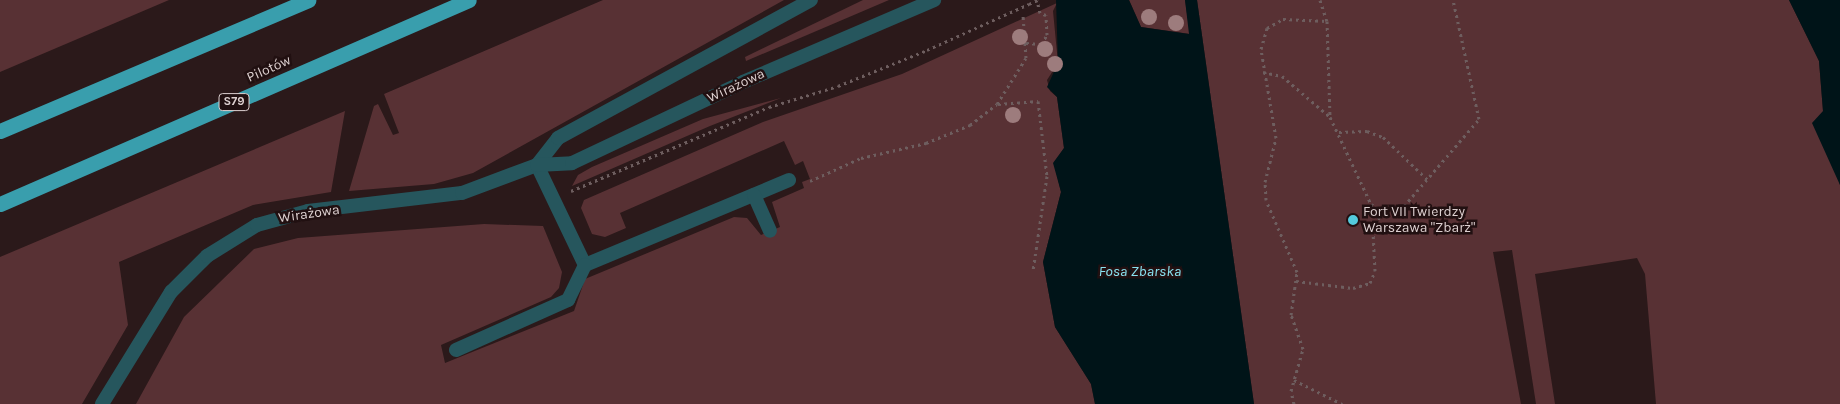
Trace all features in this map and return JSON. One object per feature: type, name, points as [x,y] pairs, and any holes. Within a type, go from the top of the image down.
[{"type":"highway","points":[[0,131],[308,0]]},
{"type":"highway","name":"Pilotów","points":[[0,204],[469,0]]},
{"type":"street","points":[[585,265],[537,165],[558,138],[811,0]]},
{"type":"street","name":"Wirażowa","points":[[102,404],[171,292],[232,238],[283,216],[462,193],[537,165],[572,163],[934,0]]},
{"type":"street","points":[[456,350],[568,300],[585,265],[790,180]]},
{"type":"street","points":[[754,195],[770,231]]},
{"type":"path","points":[[554,199],[760,111],[838,86],[927,50],[1038,0],[1040,13],[1046,15],[1047,35],[1040,44],[1026,43]]},
{"type":"path","points":[[1320,0],[1327,21],[1330,117]]},
{"type":"path","points":[[1263,72],[1282,76],[1330,117],[1339,132],[1371,204],[1382,211],[1404,206],[1429,181],[1479,119],[1453,0]]},
{"type":"path","points":[[807,183],[861,158],[926,143],[970,125],[997,104],[1026,58],[1023,14]]},
{"type":"path","points":[[1294,404],[1294,380],[1303,349],[1292,315],[1296,281],[1289,249],[1266,200],[1265,182],[1276,138],[1263,72],[1261,49],[1267,28],[1283,19],[1327,21]]},
{"type":"path","points":[[997,104],[1038,101],[1047,176],[1033,271]]},
{"type":"path","points":[[1339,132],[1367,131],[1383,137],[1429,181]]},
{"type":"path","points":[[1296,281],[1354,288],[1370,283],[1375,271],[1373,231],[1382,211]]},
{"type":"path","points":[[1294,380],[1342,404]]},
{"type":"shaded area","points":[[0,0],[169,0],[0,72]]},
{"type":"shaded area","points":[[603,0],[784,0],[473,173],[434,184],[349,191],[374,106],[378,104],[393,135],[399,133],[384,94]]},
{"type":"shaded area","points":[[863,0],[889,0],[746,61],[745,57]]},
{"type":"shaded area","points":[[1129,0],[1185,0],[1190,34],[1141,27]]},
{"type":"shaded area","points":[[1197,0],[1789,0],[1819,61],[1823,111],[1840,185],[1840,404],[1656,404],[1645,274],[1637,258],[1535,274],[1555,404],[1536,404],[1512,250],[1493,252],[1521,404],[1254,404]]},
{"type":"shaded area","points":[[1057,3],[1053,11],[1058,63],[1047,80],[1050,91],[1057,97],[1064,148],[1054,163],[1061,192],[1043,262],[1055,327],[1091,384],[1095,404],[136,404],[184,317],[254,249],[298,238],[484,224],[543,226],[562,272],[559,288],[551,297],[441,345],[445,363],[574,311],[585,279],[734,217],[747,218],[761,235],[780,227],[772,202],[804,188],[802,182],[810,179],[803,161],[795,165],[784,141],[620,213],[626,228],[605,237],[592,234],[581,208],[584,200],[763,122],[902,74]]},
{"type":"shaded area","points":[[781,98],[710,126],[572,186],[578,175],[592,167],[703,119]]},
{"type":"shaded area","points":[[345,111],[331,192],[253,205],[119,262],[128,325],[82,404],[0,404],[0,257]]},
{"type":"water","name":"Fosa Zbarska","points":[[1056,0],[1129,0],[1141,27],[1189,34],[1185,0],[1197,0],[1254,404],[1095,404],[1091,384],[1055,327],[1043,262],[1061,192],[1053,163],[1064,148],[1057,97],[1047,87],[1058,63]]},
{"type":"water","points":[[1789,0],[1840,0],[1840,185],[1812,123],[1823,111],[1819,61]]},
{"type":"place","name":"Fort VII Twierdzy Warszawa \"Zbarż\"","points":[[1353,220]]}]
